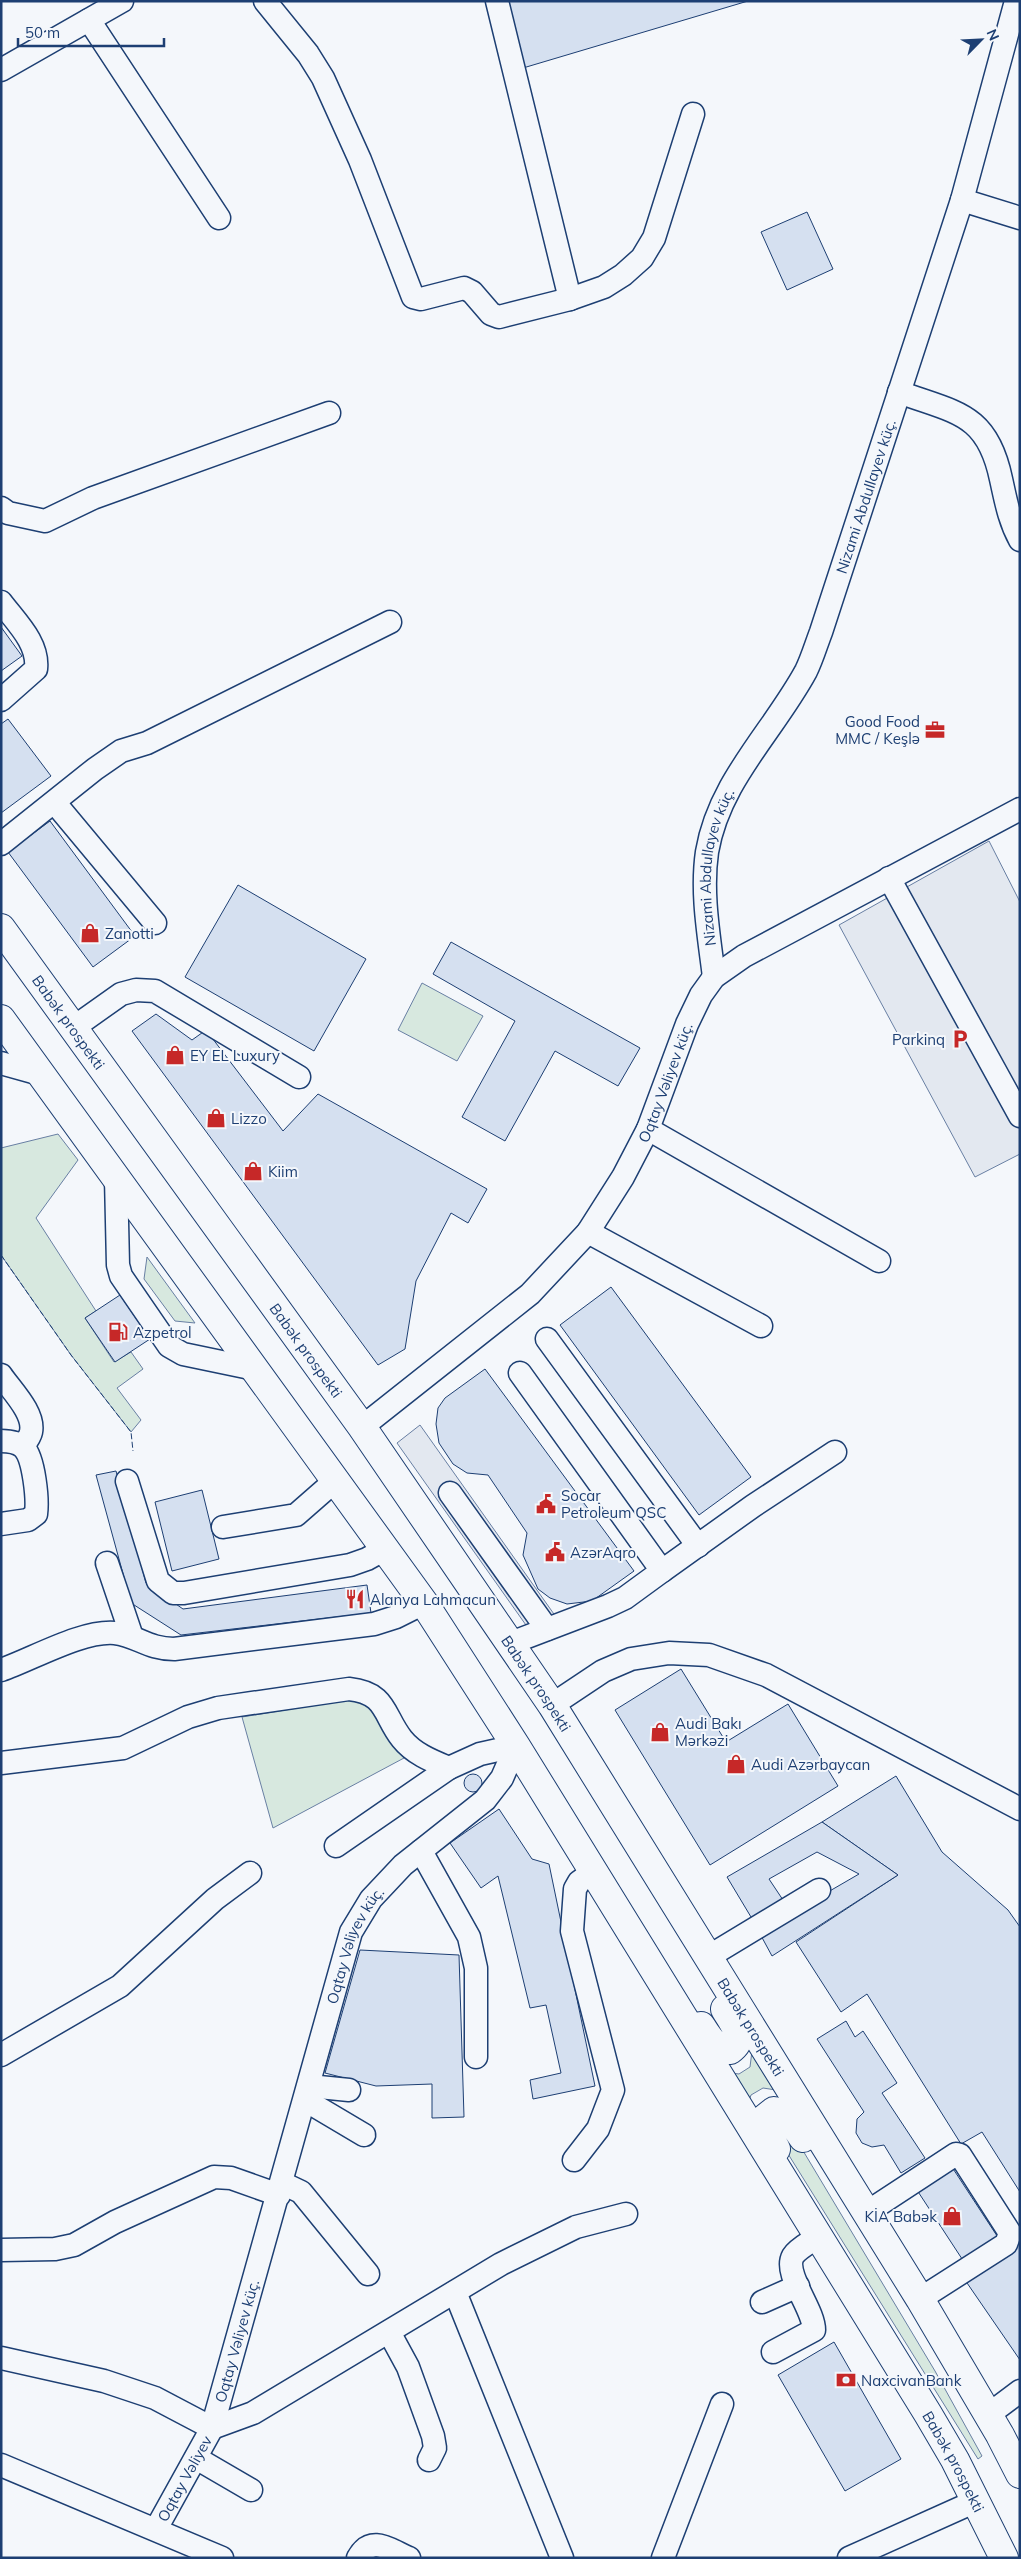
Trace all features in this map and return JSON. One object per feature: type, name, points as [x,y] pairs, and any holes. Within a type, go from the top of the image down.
[{"type":"main road","name":"Babək prospekti","points":[[1,928],[362,1427],[552,1705],[866,2213],[1002,2428],[1020,2474]]},
{"type":"main road","name":"Babək prospekti","points":[[1,1019],[424,1603],[516,1746],[883,2341],[955,2460],[1004,2558]]},
{"type":"main road","points":[[593,1872],[655,1951],[709,2038],[724,2051],[730,2050],[738,2042],[739,2035],[691,1949],[681,1914]]},
{"type":"main road","points":[[883,2341],[831,2240],[768,2135],[764,2119],[774,2111],[787,2115],[796,2126],[935,2355],[1002,2428]]},
{"type":"street","points":[[1,70],[122,1]]},
{"type":"street","points":[[265,1],[308,54],[323,78],[360,160],[413,297],[421,299],[464,288],[472,292],[491,314],[499,318],[570,299],[604,287],[642,258],[654,238],[693,114]]},
{"type":"street","points":[[497,1],[570,299]]},
{"type":"street","name":"Nizami Abdullayev küç.","points":[[714,977],[704,880],[708,851],[722,802],[733,780],[806,670],[821,632],[962,200],[1016,1]]},
{"type":"street","points":[[89,20],[219,218]]},
{"type":"street","points":[[962,200],[1020,218]]},
{"type":"street","points":[[899,392],[961,415],[975,424],[984,433],[992,445],[1008,514],[1020,540]]},
{"type":"street","points":[[1,508],[8,513],[45,521],[93,498],[329,413]]},
{"type":"street","points":[[1,602],[31,642],[37,658],[36,669],[1,700]]},
{"type":"street","points":[[1,844],[55,803],[95,769],[121,751],[147,743],[390,622]]},
{"type":"street","points":[[55,803],[155,923]]},
{"type":"street","name":"Oqtay Vəliyev küç.","points":[[362,1427],[530,1294],[588,1232],[623,1177],[648,1129],[687,1024],[700,995],[714,977],[744,956],[1020,809]]},
{"type":"street","points":[[890,878],[1020,1116]]},
{"type":"street","points":[[73,1028],[121,994],[136,990],[155,991],[299,1077]]},
{"type":"street","points":[[1,1063],[40,1074]]},
{"type":"street","points":[[648,1129],[879,1262]]},
{"type":"street","points":[[116,1178],[118,1266],[121,1276],[169,1346],[182,1354],[254,1369]]},
{"type":"street","points":[[588,1232],[761,1326]]},
{"type":"street","points":[[547,1339],[698,1546]]},
{"type":"street","points":[[520,1373],[662,1571]]},
{"type":"street","points":[[1,1375],[26,1412],[32,1426],[31,1434],[12,1444],[28,1455],[38,1501],[36,1514],[28,1520],[1,1524]]},
{"type":"street","points":[[511,1643],[625,1598],[834,1452]]},
{"type":"street","points":[[223,1527],[296,1515],[336,1480]]},
{"type":"street","points":[[127,1481],[158,1581],[173,1593],[184,1593],[350,1565],[367,1559],[385,1549]]},
{"type":"street","points":[[450,1493],[548,1629]]},
{"type":"street","points":[[107,1563],[132,1636]]},
{"type":"street","points":[[1,1670],[91,1636],[114,1633],[132,1636],[158,1649],[174,1649],[374,1624],[396,1617],[424,1603]]},
{"type":"street","points":[[552,1705],[602,1671],[631,1659],[669,1653],[709,1655],[766,1675],[1020,1810]]},
{"type":"street","points":[[1,1764],[123,1748],[188,1717],[218,1708],[350,1690],[365,1691],[379,1700],[403,1740],[426,1759],[448,1768]]},
{"type":"street","points":[[336,1846],[448,1768],[480,1754],[516,1746]]},
{"type":"street","name":"Oqtay Vəliyev küç.","points":[[212,2428],[281,2189],[351,1932],[371,1899],[403,1865],[485,1800],[502,1778],[516,1746]]},
{"type":"street","points":[[421,1851],[470,1937],[476,1968],[476,2057]]},
{"type":"street","points":[[574,2160],[598,2129],[613,2090],[572,1931],[575,1889],[579,1882],[593,1872]]},
{"type":"street","points":[[1,2055],[120,1986],[215,1899],[250,1873]]},
{"type":"street","points":[[708,1957],[819,1890]]},
{"type":"street","points":[[307,2093],[349,2090]]},
{"type":"street","points":[[307,2093],[364,2135]]},
{"type":"street","points":[[866,2213],[956,2154],[960,2155],[1010,2233],[1006,2244],[920,2299]]},
{"type":"street","points":[[1,2250],[55,2249],[74,2245],[115,2222],[214,2177],[232,2178],[301,2192],[368,2274]]},
{"type":"street","points":[[1,2358],[104,2381],[155,2398],[212,2428],[253,2413],[455,2292],[552,2238],[576,2228],[626,2214]]},
{"type":"street","points":[[773,2352],[814,2330],[814,2320],[792,2272],[791,2263],[794,2254],[818,2236]]},
{"type":"street","points":[[762,2302],[798,2286]]},
{"type":"street","points":[[455,2292],[562,2558]]},
{"type":"street","points":[[389,2332],[408,2367],[433,2436],[435,2448],[429,2460]]},
{"type":"street","points":[[1002,2428],[1020,2391]]},
{"type":"street","points":[[663,2558],[722,2404]]},
{"type":"street","name":"Oqtay Vəliyev","points":[[156,2529],[212,2428]]},
{"type":"street","points":[[196,2458],[251,2490]]},
{"type":"street","points":[[1,2465],[222,2558]]},
{"type":"street","points":[[849,2558],[976,2501]]},
{"type":"street","points":[[358,2558],[367,2546],[374,2544],[409,2558]]},
{"type":"shaded area","name":"Parkinq","points":[[989,841],[1020,902],[1020,1154],[975,1177],[839,925]]},
{"type":"shaded area","points":[[422,983],[483,1016],[457,1061],[398,1030]]},
{"type":"shaded area","points":[[58,1134],[78,1160],[36,1218],[96,1311],[85,1318],[114,1362],[131,1352],[143,1369],[117,1388],[141,1420],[131,1432],[71,1355],[1,1255],[1,1148]]},
{"type":"shaded area","points":[[147,1257],[195,1323],[175,1321],[144,1279]]},
{"type":"shaded area","points":[[420,1425],[561,1624],[533,1635],[397,1443]]},
{"type":"shaded area","points":[[353,1699],[370,1707],[404,1758],[273,1828],[242,1717]]},
{"type":"shaded area","points":[[752,2051],[776,2090],[763,2088],[751,2095],[746,2109],[724,2072],[739,2074],[750,2067]]},
{"type":"shaded area","points":[[778,2131],[793,2134],[935,2371],[982,2456],[978,2459],[780,2141]]},
{"type":"building","points":[[506,1],[748,1],[523,68]]},
{"type":"building","points":[[807,212],[833,269],[787,290],[761,232]]},
{"type":"building","points":[[1,627],[22,656],[1,671]]},
{"type":"building","points":[[8,719],[51,776],[1,813],[1,724]]},
{"type":"building","points":[[50,821],[135,936],[93,967],[8,852]]},
{"type":"building","points":[[238,885],[366,959],[314,1051],[185,977]]},
{"type":"building","points":[[451,942],[640,1048],[618,1086],[555,1051],[505,1141],[462,1117],[515,1021],[433,974]]},
{"type":"building","points":[[156,1014],[192,1040],[206,1030],[283,1131],[318,1094],[487,1189],[468,1223],[451,1213],[416,1281],[405,1349],[378,1365],[132,1031]]},
{"type":"building","points":[[611,1287],[751,1477],[699,1515],[560,1325]]},
{"type":"building","points":[[120,1295],[150,1339],[115,1362],[85,1318]]},
{"type":"building","name":"Socar Petroleum QSC","points":[[485,1369],[634,1571],[592,1601],[567,1604],[550,1598],[538,1589],[523,1555],[527,1533],[488,1475],[467,1473],[453,1464],[439,1443],[436,1424],[438,1408],[445,1398]]},
{"type":"building","points":[[116,1471],[146,1583],[183,1609],[367,1585],[371,1613],[181,1635],[131,1603],[96,1475]]},
{"type":"building","points":[[202,1490],[219,1559],[172,1571],[155,1502]]},
{"type":"building","name":"Audi Azərbaycan","points":[[681,1669],[726,1742],[788,1704],[838,1786],[710,1865],[615,1710]]},
{"type":"building","points":[[473,1774],[479,1777],[482,1783],[479,1789],[473,1792],[467,1789],[464,1783],[467,1777]]},
{"type":"building","points":[[896,1776],[942,1852],[1008,1910],[1020,1927],[1020,2192],[982,2132],[961,2144],[867,1994],[841,2012],[796,1942],[898,1875],[822,1822]]},
{"type":"building","points":[[499,1809],[532,1859],[549,1864],[595,2086],[533,2099],[530,2080],[561,2073],[546,2005],[530,2008],[498,1876],[481,1888],[450,1843]]},
{"type":"building","points":[[822,1822],[898,1875],[772,1956],[759,1932],[859,1874],[817,1852],[769,1879],[785,1903],[754,1922],[727,1877]]},
{"type":"building","points":[[360,1950],[459,1955],[464,2117],[432,2118],[432,2084],[376,2086],[325,2073]]},
{"type":"building","points":[[846,2021],[855,2037],[863,2031],[897,2083],[882,2093],[925,2158],[901,2173],[884,2145],[872,2147],[862,2143],[856,2133],[857,2119],[864,2112],[817,2039]]},
{"type":"building","points":[[948,2161],[1001,2242],[966,2265],[913,2184]]},
{"type":"building","points":[[1020,2242],[1020,2360],[965,2280]]},
{"type":"building","points":[[834,2342],[901,2459],[845,2491],[778,2375]]},
{"type":"fence","points":[[1,1255],[71,1355],[131,1432],[133,1451]]},
{"type":"place","name":"Good Food MMC / Keşlə","points":[[935,730]]},
{"type":"place","name":"Zanotti","points":[[90,933]]},
{"type":"place","name":"Parkinq","points":[[960,1039]]},
{"type":"place","name":"EY EL Luxury","points":[[175,1055]]},
{"type":"place","name":"Lizzo","points":[[216,1118]]},
{"type":"place","name":"Kiim","points":[[253,1171]]},
{"type":"place","name":"Azpetrol","points":[[118,1332]]},
{"type":"place","name":"Socar Petroleum QSC","points":[[546,1504]]},
{"type":"place","name":"AzərAqro","points":[[555,1552]]},
{"type":"place","name":"Alanya Lahmacun","points":[[355,1599]]},
{"type":"place","name":"Audi Bakı Mərkəzi","points":[[660,1732]]},
{"type":"place","name":"Audi Azərbaycan","points":[[736,1764]]},
{"type":"place","name":"KİA Babək","points":[[952,2216]]},
{"type":"place","name":"NaxcivanBank","points":[[846,2380]]}]
